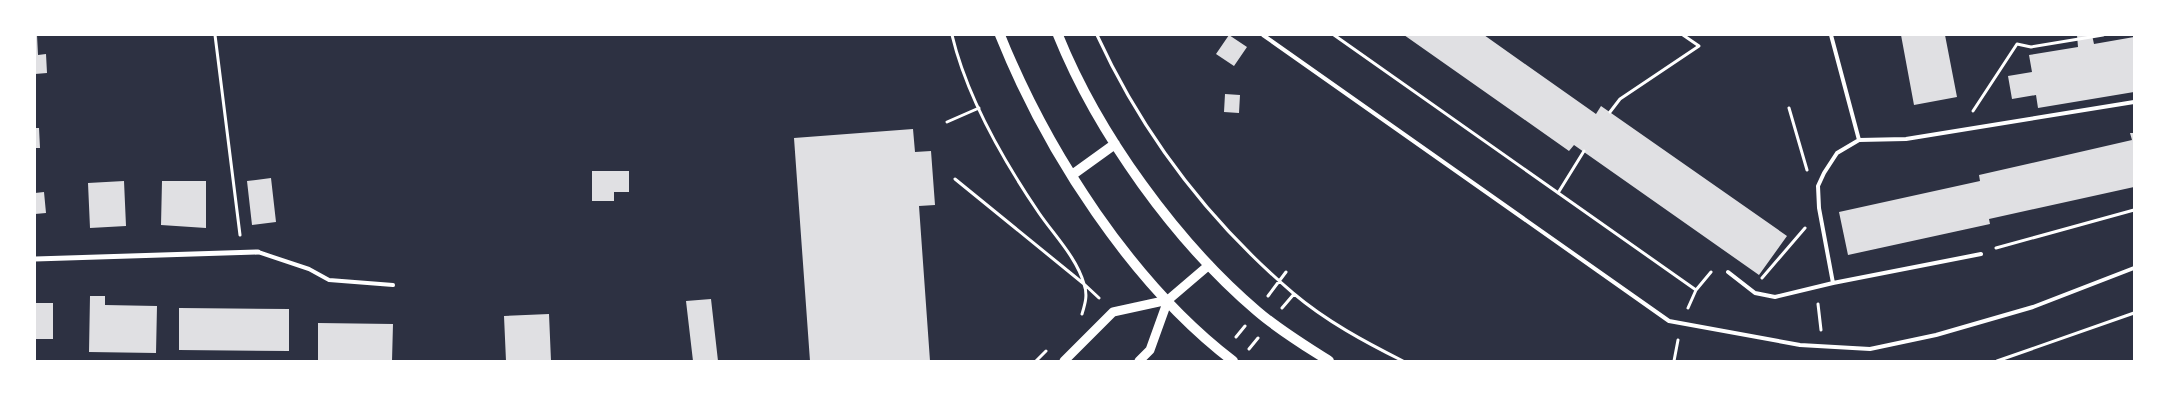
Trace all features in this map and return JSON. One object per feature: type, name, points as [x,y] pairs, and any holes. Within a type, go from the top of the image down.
[{"type":"main road","points":[[1000,35],[1032,106],[1072,175],[1127,253],[1168,300],[1233,361]]},
{"type":"main road","points":[[1058,35],[1084,90],[1115,144],[1181,234],[1208,264],[1257,310],[1329,361]]},
{"type":"main road","points":[[1072,175],[1115,144]]},
{"type":"street","points":[[35,259],[258,252]]},
{"type":"street","points":[[1139,361],[1150,350],[1168,300],[1208,264]]},
{"type":"street","points":[[1064,361],[1113,312],[1168,300]]},
{"type":"lane","points":[[1263,35],[1669,321],[1800,346],[1870,349],[1936,335],[2033,307],[2134,268]]},
{"type":"lane","points":[[1831,35],[1859,140]]},
{"type":"lane","points":[[1833,283],[1818,190],[1824,172],[1831,160],[1846,146],[1859,140],[1906,139],[2134,102]]},
{"type":"lane","points":[[258,252],[309,269],[329,280],[393,285]]},
{"type":"lane","points":[[1728,272],[1752,290],[1764,296],[1775,297],[1833,283],[1981,254]]},
{"type":"path","points":[[215,35],[242,254]]},
{"type":"path","points":[[952,35],[965,76],[979,108],[1009,165],[1069,256],[1084,284],[1086,298],[1081,316]]},
{"type":"path","points":[[1097,35],[1136,109],[1166,156],[1196,195],[1242,247],[1294,294],[1366,342],[1403,361]]},
{"type":"path","points":[[1334,35],[1696,290],[1709,272],[1728,272]]},
{"type":"path","points":[[1610,112],[1627,94],[1699,46],[1683,35]]},
{"type":"path","points":[[1961,130],[2017,44],[2031,47],[2103,35]]},
{"type":"path","points":[[946,122],[979,108]]},
{"type":"path","points":[[1789,108],[1809,176],[1818,190]]},
{"type":"path","points":[[1558,192],[1584,151]]},
{"type":"path","points":[[955,179],[1084,284]]},
{"type":"path","points":[[1996,248],[2134,210]]},
{"type":"path","points":[[1752,290],[1820,211]]},
{"type":"path","points":[[1818,299],[1821,323]]},
{"type":"path","points":[[1997,361],[2134,312]]},
{"type":"path","points":[[1036,361],[1049,348]]},
{"type":"building","points":[[35,35],[37,35],[38,55],[46,54],[47,73],[35,74]]},
{"type":"building","points":[[1229,35],[1247,47],[1234,66],[1216,54]]},
{"type":"building","points":[[1404,35],[1484,35],[1596,114],[1601,106],[1787,236],[1759,275],[1574,145],[1569,151]]},
{"type":"building","points":[[1901,35],[1945,35],[1957,97],[1914,105]]},
{"type":"building","points":[[2077,35],[2092,35],[2094,44],[2134,37],[2134,92],[2038,108],[2036,95],[2012,99],[2008,76],[2032,72],[2029,55],[2078,47]]},
{"type":"building","points":[[1225,94],[1240,95],[1239,113],[1224,112]]},
{"type":"building","points":[[35,128],[39,128],[40,148],[35,148]]},
{"type":"building","points":[[913,129],[915,152],[931,151],[935,205],[919,206],[930,361],[810,361],[794,138]]},
{"type":"building","points":[[2130,133],[2134,133],[2134,187],[1989,219],[1990,224],[1848,255],[1839,212],[1980,181],[1979,175],[2132,140]]},
{"type":"building","points":[[592,171],[629,171],[629,192],[614,192],[614,201],[592,201]]},
{"type":"building","points":[[271,178],[276,222],[252,225],[247,181]]},
{"type":"building","points":[[124,181],[126,226],[90,228],[88,183]]},
{"type":"building","points":[[162,181],[206,181],[206,228],[161,225]]},
{"type":"building","points":[[44,192],[46,213],[35,214],[35,193]]},
{"type":"building","points":[[90,296],[105,296],[105,305],[157,306],[156,353],[89,352]]},
{"type":"building","points":[[711,299],[718,361],[693,361],[686,301]]},
{"type":"building","points":[[35,303],[53,303],[53,339],[35,339]]},
{"type":"building","points":[[179,308],[289,309],[289,351],[179,350]]},
{"type":"building","points":[[549,314],[551,361],[506,361],[504,316]]},
{"type":"building","points":[[318,323],[393,324],[392,361],[318,361]]}]
